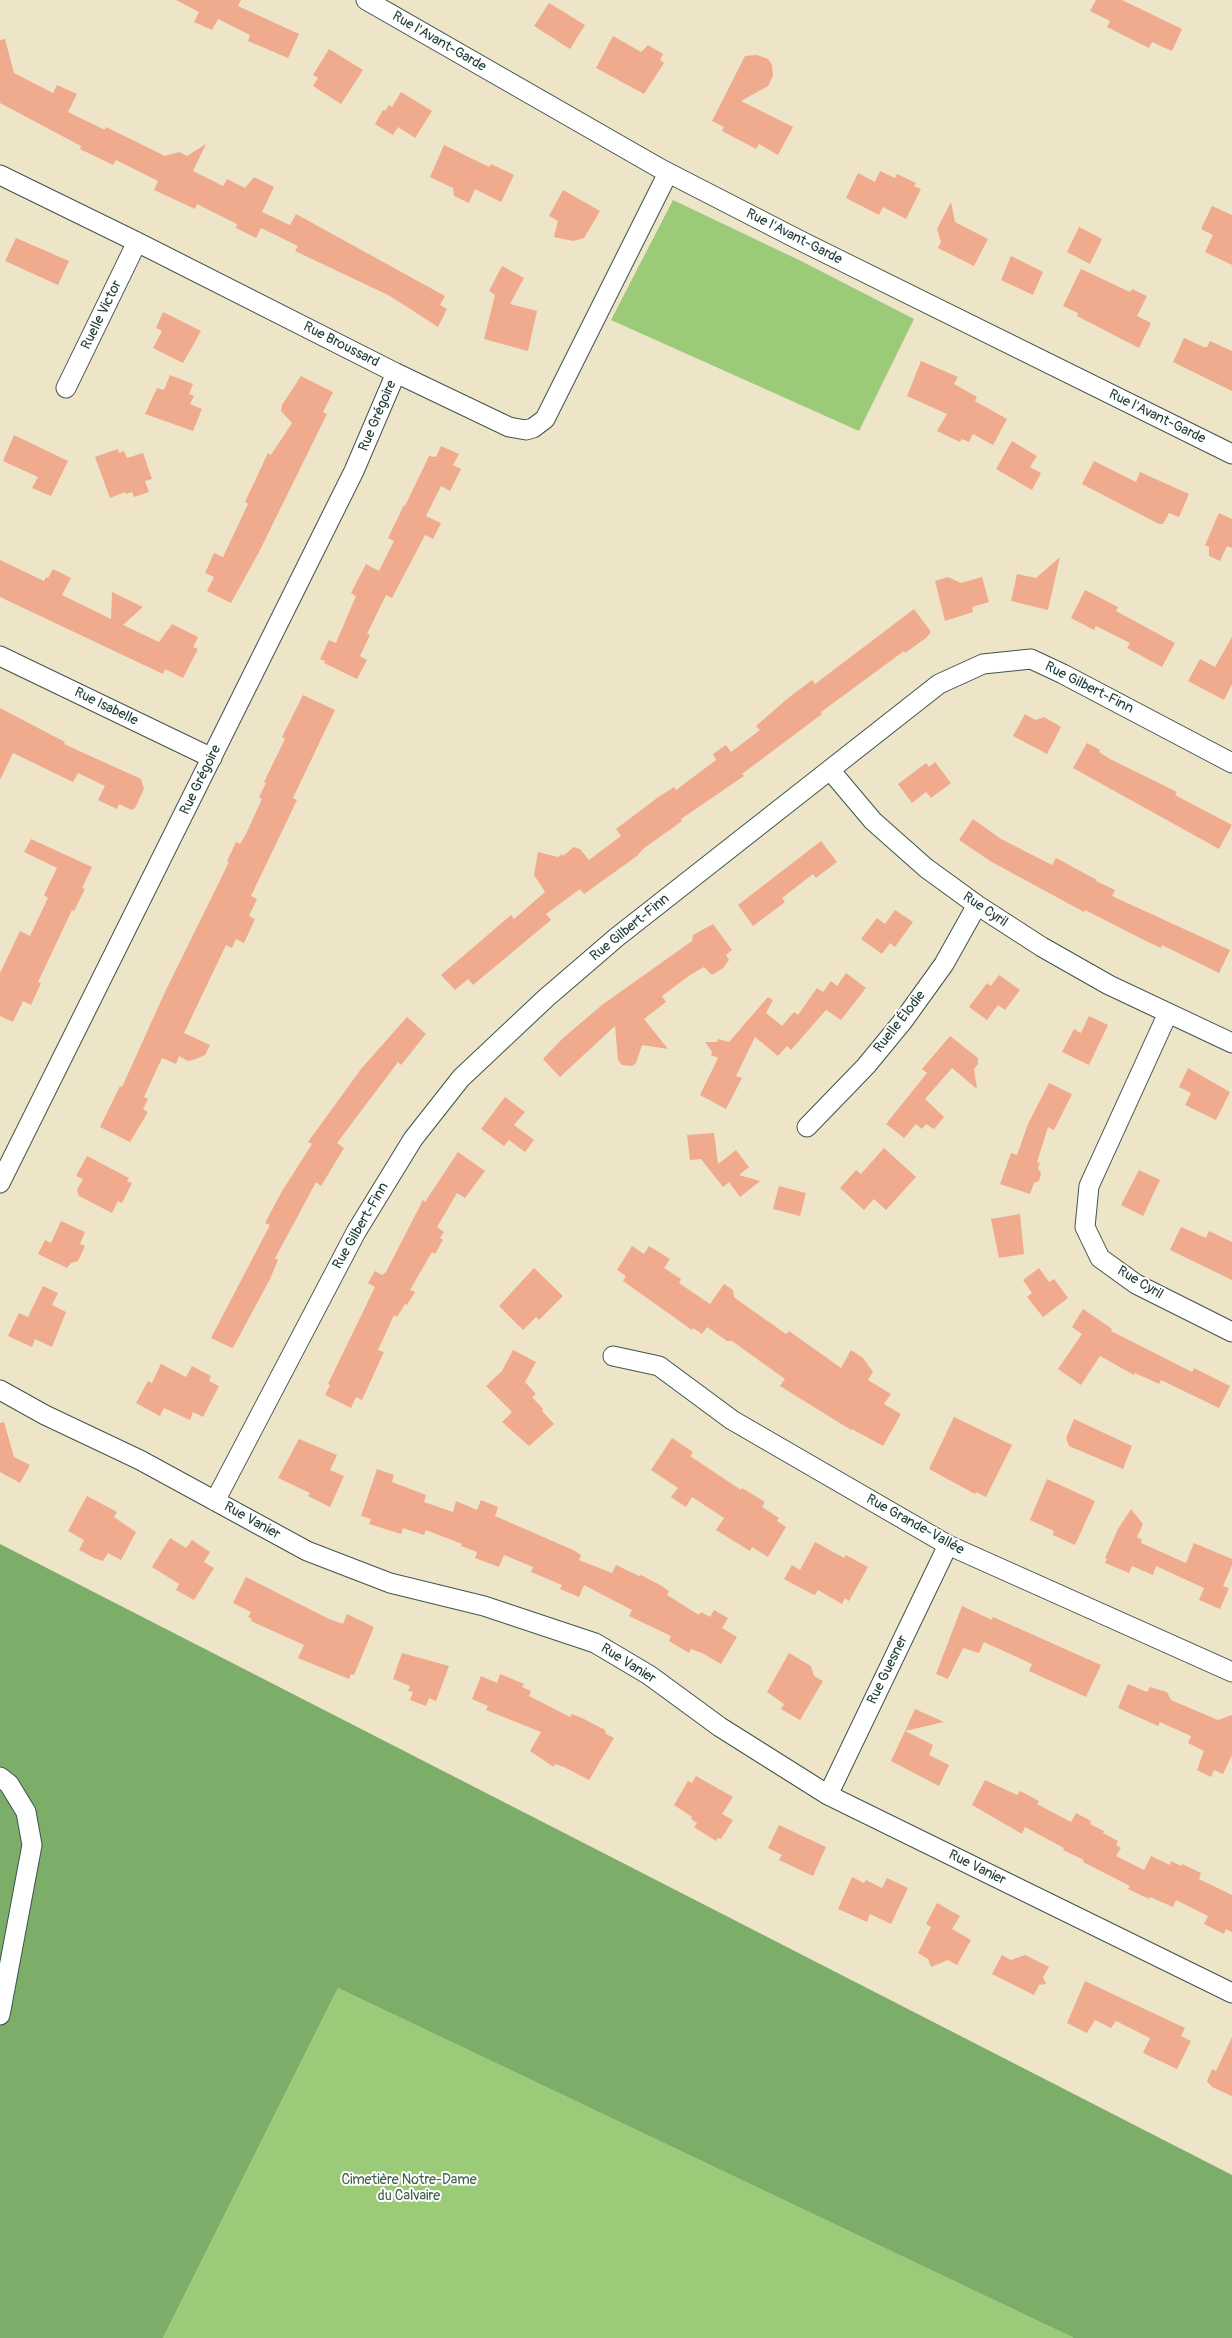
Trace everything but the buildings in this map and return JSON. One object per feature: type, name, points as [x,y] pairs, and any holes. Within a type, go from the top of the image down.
[{"type":"street","name":"Rue l'Avant-Garde","points":[[366,0],[668,173],[803,242],[1232,454]]},
{"type":"street","name":"Rue Broussard","points":[[0,176],[137,242],[396,374],[509,427],[526,430],[540,424],[545,419],[668,173]]},
{"type":"street","name":"Ruelle Victor","points":[[66,388],[137,242]]},
{"type":"street","name":"Rue Grégoire","points":[[0,1183],[354,472],[396,374]]},
{"type":"street","name":"Rue Isabelle","points":[[0,656],[212,758]]},
{"type":"street","name":"Rue Gilbert-Finn","points":[[215,1501],[356,1232],[413,1139],[461,1078],[546,998],[617,938],[939,684],[983,664],[1031,659],[1232,763]]},
{"type":"street","name":"Rue Cyril","points":[[830,770],[873,821],[926,868],[977,906],[1109,985],[1232,1043]]},
{"type":"street","name":"Ruelle Élodie","points":[[807,1127],[866,1066],[903,1021],[944,964],[977,906]]},
{"type":"street","name":"Rue Cyril","points":[[1168,1013],[1089,1186],[1084,1227],[1100,1258],[1128,1278],[1232,1332]]},
{"type":"street","name":"Rue Grande-Vallée","points":[[613,1356],[659,1366],[732,1420],[948,1545],[1232,1672]]},
{"type":"street","name":"Rue Vanier","points":[[0,1390],[45,1415],[140,1460],[307,1551],[390,1583],[484,1606],[595,1643],[648,1675],[720,1727],[828,1795],[1232,1993]]},
{"type":"street","name":"Rue Guesner","points":[[828,1795],[948,1545]]},
{"type":"street","points":[[0,1777],[9,1784],[26,1812],[32,1845],[0,2015]]},
{"type":"green space","points":[[673,200],[801,261],[914,319],[859,431],[611,320]]},
{"type":"green space","points":[[0,1544],[1232,2175],[1232,2338],[1074,2338],[338,1988],[163,2338],[0,2338]]},
{"type":"green space","name":"Cimetière Notre-Dame du Calvaire","points":[[338,1988],[1074,2338],[163,2338]]}]
